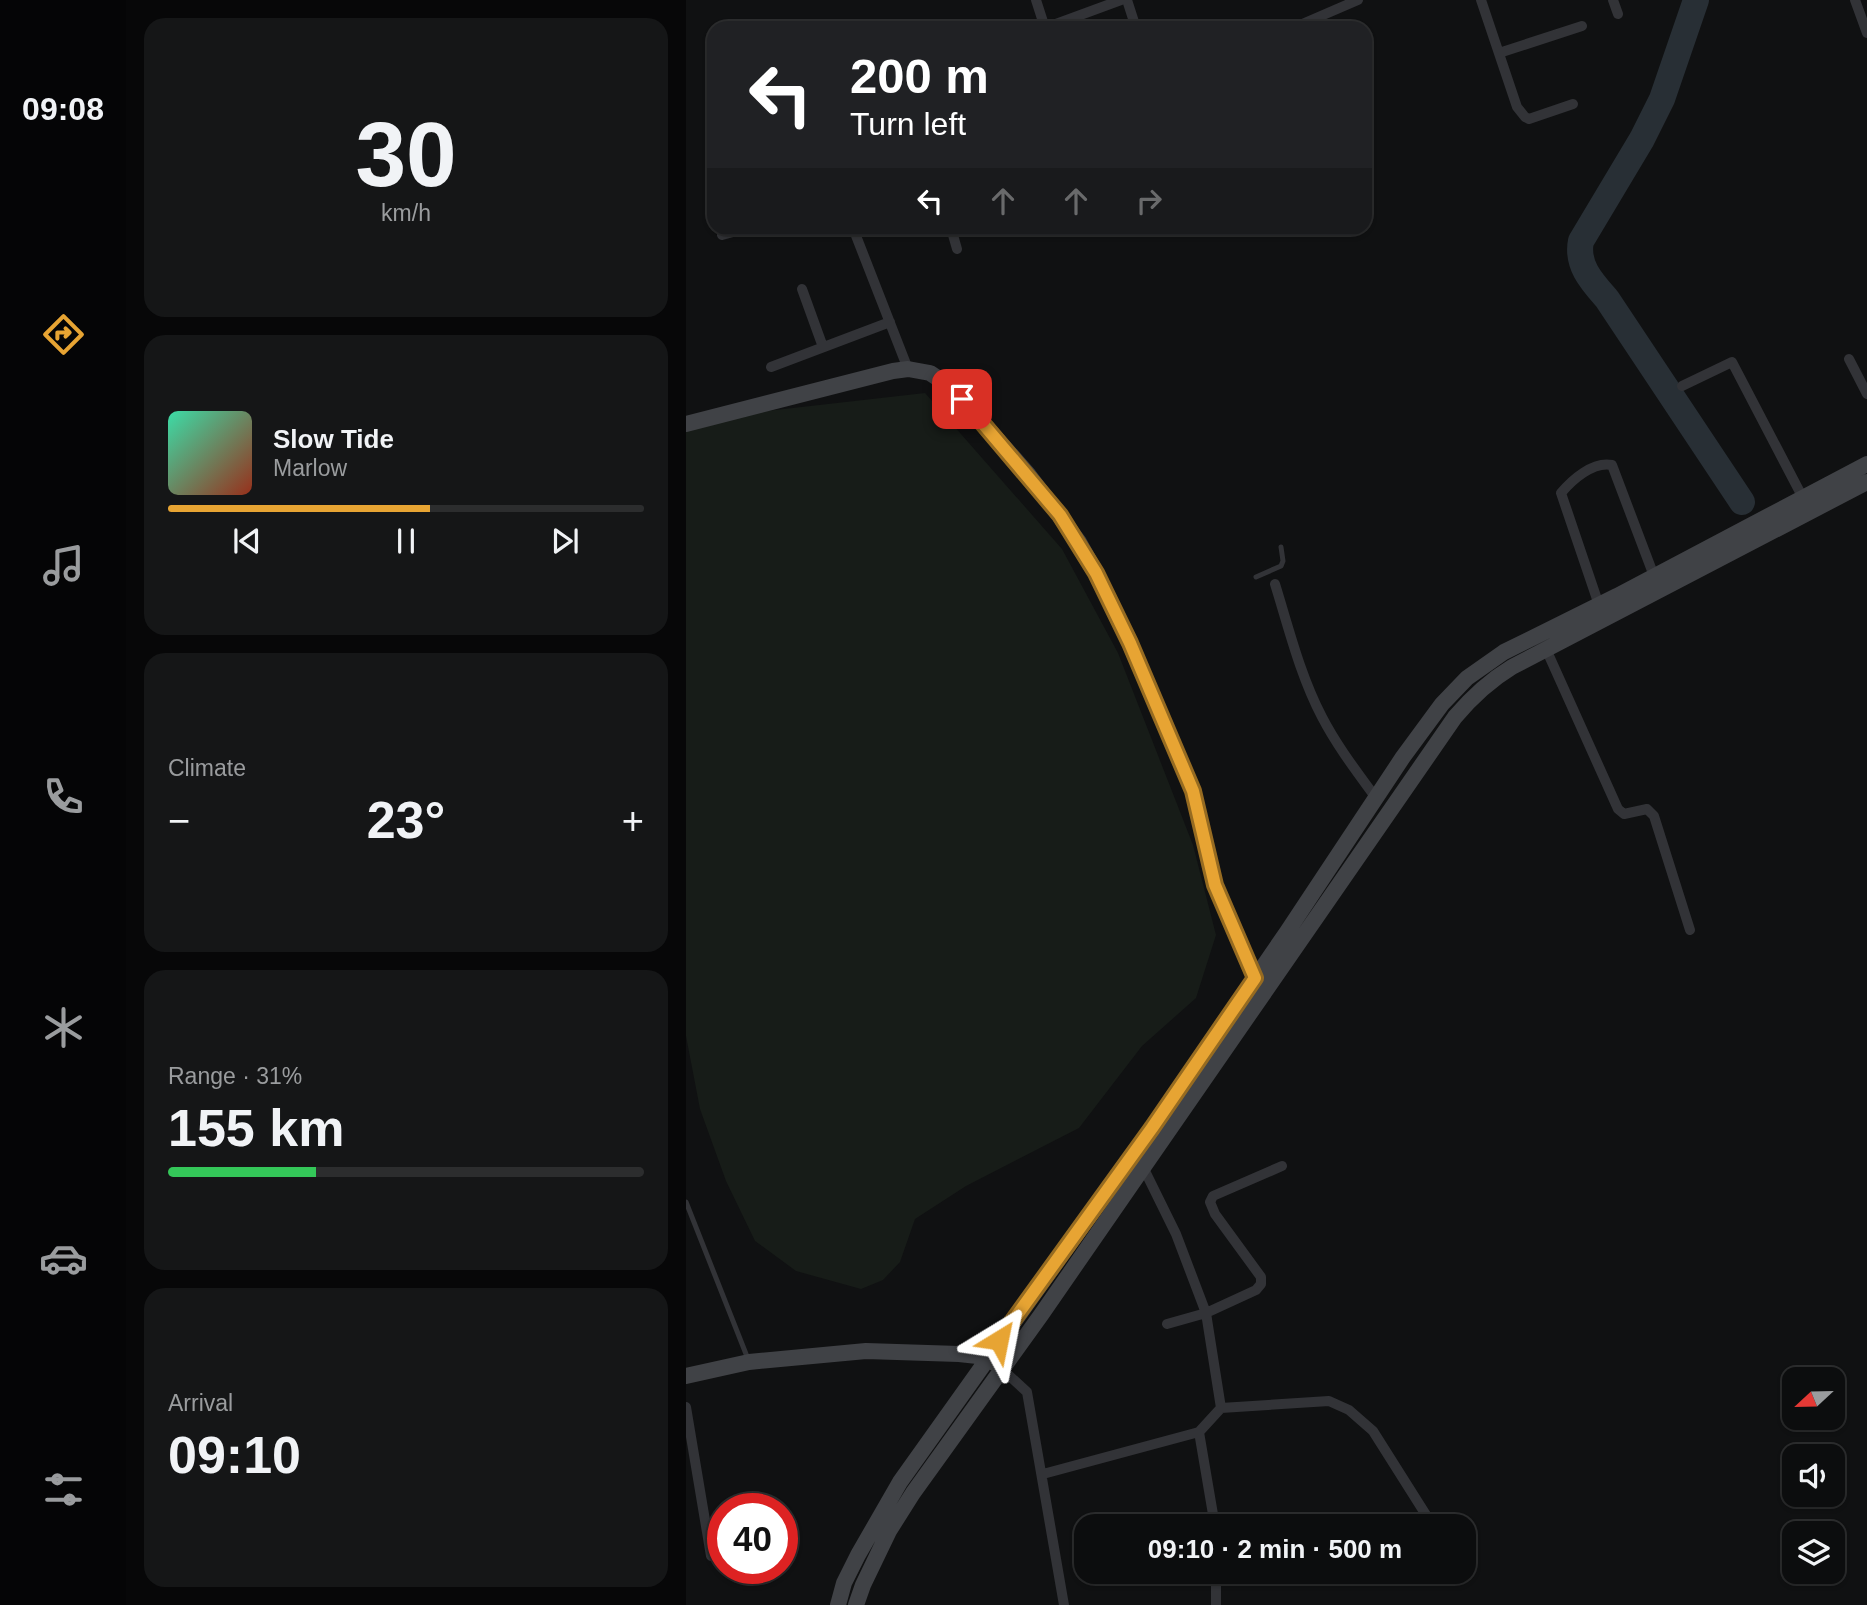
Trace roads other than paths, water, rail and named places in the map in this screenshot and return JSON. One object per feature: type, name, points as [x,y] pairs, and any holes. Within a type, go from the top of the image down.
[{"type":"street","points":[[1036,0],[1043,21]]},
{"type":"street","points":[[1064,21],[1121,0]]},
{"type":"street","points":[[1127,0],[1134,21]]},
{"type":"street","points":[[1309,21],[1358,0]]},
{"type":"street","points":[[1481,0],[1517,107],[1525,117],[1529,119],[1573,104]]},
{"type":"street","points":[[1613,0],[1618,14]]},
{"type":"street","points":[[1855,0],[1867,33]]},
{"type":"street","points":[[1499,53],[1582,26]]},
{"type":"street","points":[[856,235],[908,369]]},
{"type":"street","points":[[953,235],[957,249]]},
{"type":"street","points":[[802,289],[822,347]]},
{"type":"street","points":[[771,367],[890,322]]},
{"type":"street","points":[[1849,359],[1867,394]]},
{"type":"street","points":[[1682,386],[1732,362],[1803,498]]},
{"type":"street","points":[[686,424],[908,369],[930,373],[957,393],[1028,474],[1085,552],[1130,643],[1185,772],[1199,813],[1220,900],[1261,984]]},
{"type":"street","points":[[1602,612],[1561,493],[1576,476],[1606,464],[1612,466],[1654,576]]},
{"type":"street","points":[[838,1605],[844,1583],[900,1482],[1152,1128],[1261,984],[1455,716],[1493,679],[1546,649],[1654,576],[1867,464]]},
{"type":"street","points":[[856,1605],[890,1531],[913,1493],[1143,1167],[1376,798],[1442,704],[1467,678],[1504,652],[1602,612],[1867,482]]},
{"type":"street","points":[[1275,584],[1302,671],[1322,717],[1349,762],[1376,798]]},
{"type":"street","points":[[1546,649],[1618,809],[1624,814],[1647,809],[1654,816],[1690,930]]},
{"type":"street","points":[[1167,1324],[1206,1313],[1255,1290],[1261,1284],[1261,1277],[1215,1214],[1210,1202],[1213,1196],[1282,1166]]},
{"type":"street","points":[[1143,1167],[1176,1234],[1206,1313],[1221,1408]]},
{"type":"street","points":[[686,1376],[749,1362],[866,1352],[897,1351],[987,1357],[1027,1392],[1064,1605]]},
{"type":"street","points":[[1043,1474],[1199,1432],[1221,1408],[1329,1401],[1349,1410],[1373,1431],[1425,1514]]},
{"type":"street","points":[[686,1407],[707,1532]]},
{"type":"street","points":[[1199,1432],[1213,1514]]},
{"type":"street","points":[[1216,1584],[1216,1605]]},
{"type":"lane","points":[[1256,577],[1281,566],[1281,547]]},
{"type":"lane","points":[[1270,570],[1275,584]]},
{"type":"lane","points":[[686,1202],[749,1362]]},
{"type":"waterway","points":[[1696,0],[1662,99],[1642,139],[1581,241],[1580,250],[1583,265],[1591,280],[1607,299],[1742,502]]}]
